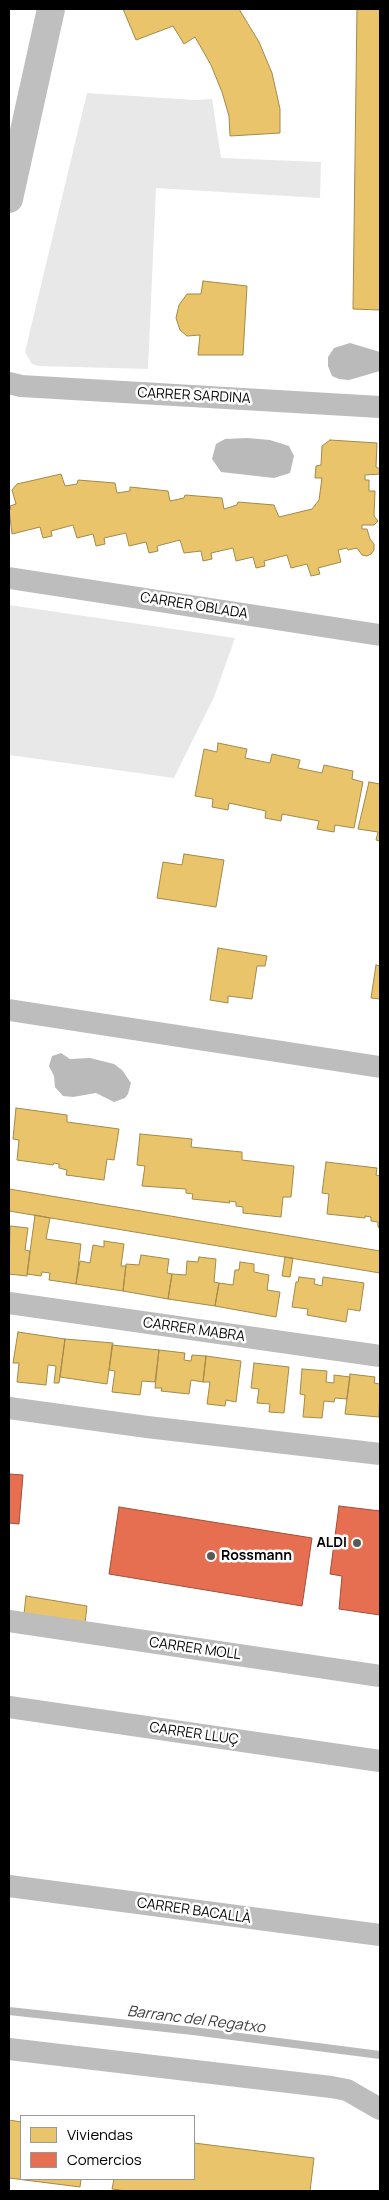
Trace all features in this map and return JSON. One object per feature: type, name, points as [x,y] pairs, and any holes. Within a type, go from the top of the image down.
[{"type":"main road","points":[[9,200],[51,9]]},
{"type":"street","name":"CARRER SARDINA","points":[[9,383],[30,386],[380,407]]},
{"type":"street","name":"CARRER OBLADA","points":[[9,578],[380,635]]},
{"type":"street","points":[[9,1010],[380,1067]]},
{"type":"street","name":"CARRER MABRA","points":[[9,1303],[380,1356]]},
{"type":"street","points":[[9,1408],[147,1427],[380,1454]]},
{"type":"street","name":"CARRER MOLL","points":[[9,1622],[380,1676]]},
{"type":"street","name":"CARRER LLUÇ","points":[[9,1706],[380,1761]]},
{"type":"street","name":"CARRER BACALLÀ","points":[[9,1886],[380,1935]]},
{"type":"street","points":[[9,2049],[331,2087],[347,2090],[380,2108]]},
{"type":"shaded area","points":[[87,93],[195,100],[212,99],[221,158],[321,162],[320,198],[156,188],[148,369],[39,366],[32,364],[25,352]]},
{"type":"shaded area","points":[[350,343],[380,352],[380,371],[349,380],[332,376],[328,366],[328,357],[334,348]]},
{"type":"shaded area","points":[[225,439],[270,440],[289,446],[294,456],[290,473],[274,478],[221,472],[212,459],[216,444]]},
{"type":"shaded area","points":[[9,605],[235,638],[214,697],[174,778],[9,755]]},
{"type":"shaded area","points":[[61,1053],[70,1059],[90,1058],[114,1064],[122,1070],[131,1083],[128,1094],[125,1098],[114,1102],[96,1093],[73,1097],[63,1096],[55,1087],[54,1076],[49,1066],[52,1056]]},
{"type":"building: Viviendas","points":[[123,9],[239,9],[259,42],[272,73],[280,109],[280,133],[230,136],[229,116],[222,92],[211,65],[195,37],[184,44],[173,26],[136,40]]},
{"type":"building: Viviendas","points":[[357,9],[380,9],[380,310],[353,309]]},
{"type":"building: Viviendas","points":[[203,281],[247,286],[243,355],[198,355],[200,335],[187,336],[180,330],[176,318],[179,305],[187,294],[201,294]]},
{"type":"building: Viviendas","points":[[330,440],[377,443],[376,467],[380,469],[380,474],[365,475],[365,480],[369,480],[369,491],[375,491],[374,516],[378,521],[374,525],[362,525],[362,529],[367,529],[370,539],[374,544],[374,550],[371,554],[367,556],[362,555],[357,548],[338,550],[341,562],[318,568],[320,574],[311,576],[307,564],[291,568],[287,555],[264,561],[265,566],[256,568],[253,557],[236,561],[233,548],[211,553],[212,559],[203,561],[201,551],[184,553],[180,540],[157,546],[158,551],[149,553],[146,542],[129,546],[126,533],[104,538],[105,544],[96,546],[93,534],[77,538],[73,525],[51,531],[52,536],[43,538],[40,527],[12,534],[9,509],[11,509],[10,506],[16,504],[12,490],[17,484],[61,474],[65,486],[77,484],[78,480],[115,483],[117,493],[130,491],[130,487],[168,491],[170,501],[184,498],[185,495],[222,498],[224,509],[237,505],[238,502],[274,505],[279,517],[312,509],[319,500],[322,478],[315,478],[316,466],[321,465],[322,446]]},
{"type":"building: Viviendas","points":[[218,743],[247,749],[245,758],[270,763],[272,754],[300,760],[298,768],[322,773],[324,765],[353,771],[352,779],[363,782],[354,828],[335,825],[334,832],[317,829],[319,821],[282,814],[281,821],[265,818],[266,811],[229,803],[228,810],[212,807],[213,799],[195,796],[204,749],[217,752]]},
{"type":"building: Viviendas","points":[[369,782],[380,784],[380,841],[376,840],[378,832],[358,829]]},
{"type":"building: Viviendas","points":[[184,854],[224,860],[216,907],[157,898],[163,862],[182,865]]},
{"type":"building: Viviendas","points":[[218,948],[267,956],[265,966],[257,966],[252,999],[228,996],[228,1003],[210,1000]]},
{"type":"building: Viviendas","points":[[376,965],[380,966],[380,999],[371,998]]},
{"type":"building: Viviendas","points":[[16,1108],[67,1115],[67,1122],[119,1129],[114,1160],[107,1159],[104,1180],[66,1175],[67,1170],[59,1168],[59,1164],[54,1163],[53,1165],[17,1160],[19,1140],[13,1139]]},
{"type":"building: Viviendas","points":[[140,1134],[192,1139],[191,1147],[242,1152],[242,1160],[294,1166],[291,1197],[283,1197],[281,1217],[243,1213],[243,1207],[236,1206],[236,1202],[192,1199],[193,1194],[186,1193],[186,1189],[142,1186],[145,1166],[137,1165]]},
{"type":"building: Viviendas","points":[[326,1162],[377,1168],[376,1175],[380,1176],[380,1228],[378,1227],[378,1222],[371,1221],[371,1217],[327,1214],[329,1194],[322,1193]]},
{"type":"building: Viviendas","points":[[9,1189],[380,1251],[380,1273],[9,1211]]},
{"type":"building: Viviendas","points":[[35,1215],[50,1218],[46,1239],[81,1244],[76,1284],[49,1280],[50,1273],[42,1272],[41,1276],[27,1274]]},
{"type":"building: Viviendas","points":[[10,1226],[28,1228],[25,1250],[30,1251],[27,1276],[9,1274]]},
{"type":"building: Viviendas","points":[[104,1241],[124,1244],[121,1266],[126,1266],[123,1291],[76,1284],[80,1261],[90,1263],[93,1245],[104,1247]]},
{"type":"building: Viviendas","points":[[141,1255],[169,1259],[167,1273],[172,1274],[168,1299],[123,1291],[126,1264],[139,1265]]},
{"type":"building: Viviendas","points":[[199,1257],[216,1259],[214,1282],[219,1283],[215,1306],[168,1299],[172,1274],[186,1275],[187,1261],[198,1262]]},
{"type":"building: Viviendas","points":[[285,1257],[293,1258],[290,1277],[282,1276]]},
{"type":"building: Viviendas","points":[[240,1262],[254,1264],[254,1272],[269,1275],[267,1290],[280,1292],[276,1317],[215,1306],[219,1283],[233,1285],[235,1270],[239,1270]]},
{"type":"building: Viviendas","points":[[299,1277],[315,1279],[314,1284],[322,1286],[323,1277],[364,1283],[360,1311],[348,1309],[346,1322],[307,1315],[308,1309],[292,1307],[296,1282],[298,1282]]},
{"type":"building: Viviendas","points":[[18,1332],[65,1339],[59,1383],[54,1383],[56,1366],[48,1365],[46,1385],[17,1382],[19,1363],[13,1363]]},
{"type":"building: Viviendas","points":[[65,1339],[113,1343],[107,1384],[60,1377]]},
{"type":"building: Viviendas","points":[[112,1345],[159,1350],[155,1382],[142,1381],[140,1395],[112,1392],[115,1371],[109,1370]]},
{"type":"building: Viviendas","points":[[159,1350],[185,1353],[184,1360],[191,1361],[192,1355],[206,1356],[203,1382],[191,1380],[189,1394],[161,1391],[162,1388],[155,1388]]},
{"type":"building: Viviendas","points":[[206,1356],[241,1361],[236,1402],[226,1400],[225,1406],[207,1404],[210,1382],[203,1382]]},
{"type":"building: Viviendas","points":[[254,1363],[289,1367],[284,1413],[269,1412],[270,1404],[257,1403],[259,1389],[251,1388]]},
{"type":"building: Viviendas","points":[[302,1369],[327,1371],[326,1382],[334,1383],[334,1375],[350,1377],[347,1399],[335,1398],[334,1402],[324,1401],[322,1418],[303,1417],[305,1395],[300,1394]]},
{"type":"building: Viviendas","points":[[350,1374],[375,1377],[374,1383],[380,1384],[379,1417],[345,1414]]},
{"type":"building: Viviendas","points":[[26,1596],[87,1606],[85,1623],[24,1614]]},
{"type":"building: Viviendas","points":[[9,2120],[20,2122],[20,2179],[9,2178]]},
{"type":"building: Viviendas","points":[[195,2143],[314,2158],[310,2191],[127,2191],[112,2189],[114,2180],[195,2180]]},
{"type":"building: Viviendas","points":[[25,2180],[81,2180],[80,2187]]},
{"type":"building: Comercios","points":[[9,1474],[23,1475],[19,1524],[9,1523]]},
{"type":"building: Comercios","name":"ALDI","points":[[339,1506],[380,1511],[380,1615],[339,1609],[342,1576],[330,1574]]},
{"type":"building: Comercios","name":"Rossmann","points":[[119,1507],[312,1538],[302,1606],[109,1574]]},
{"type":"waterway","name":"Barranc del Regatxo","points":[[9,2011],[193,2031],[380,2055]]},
{"type":"place","name":"ALDI","points":[[357,1543]]},
{"type":"place","name":"Rossmann","points":[[211,1556]]}]
